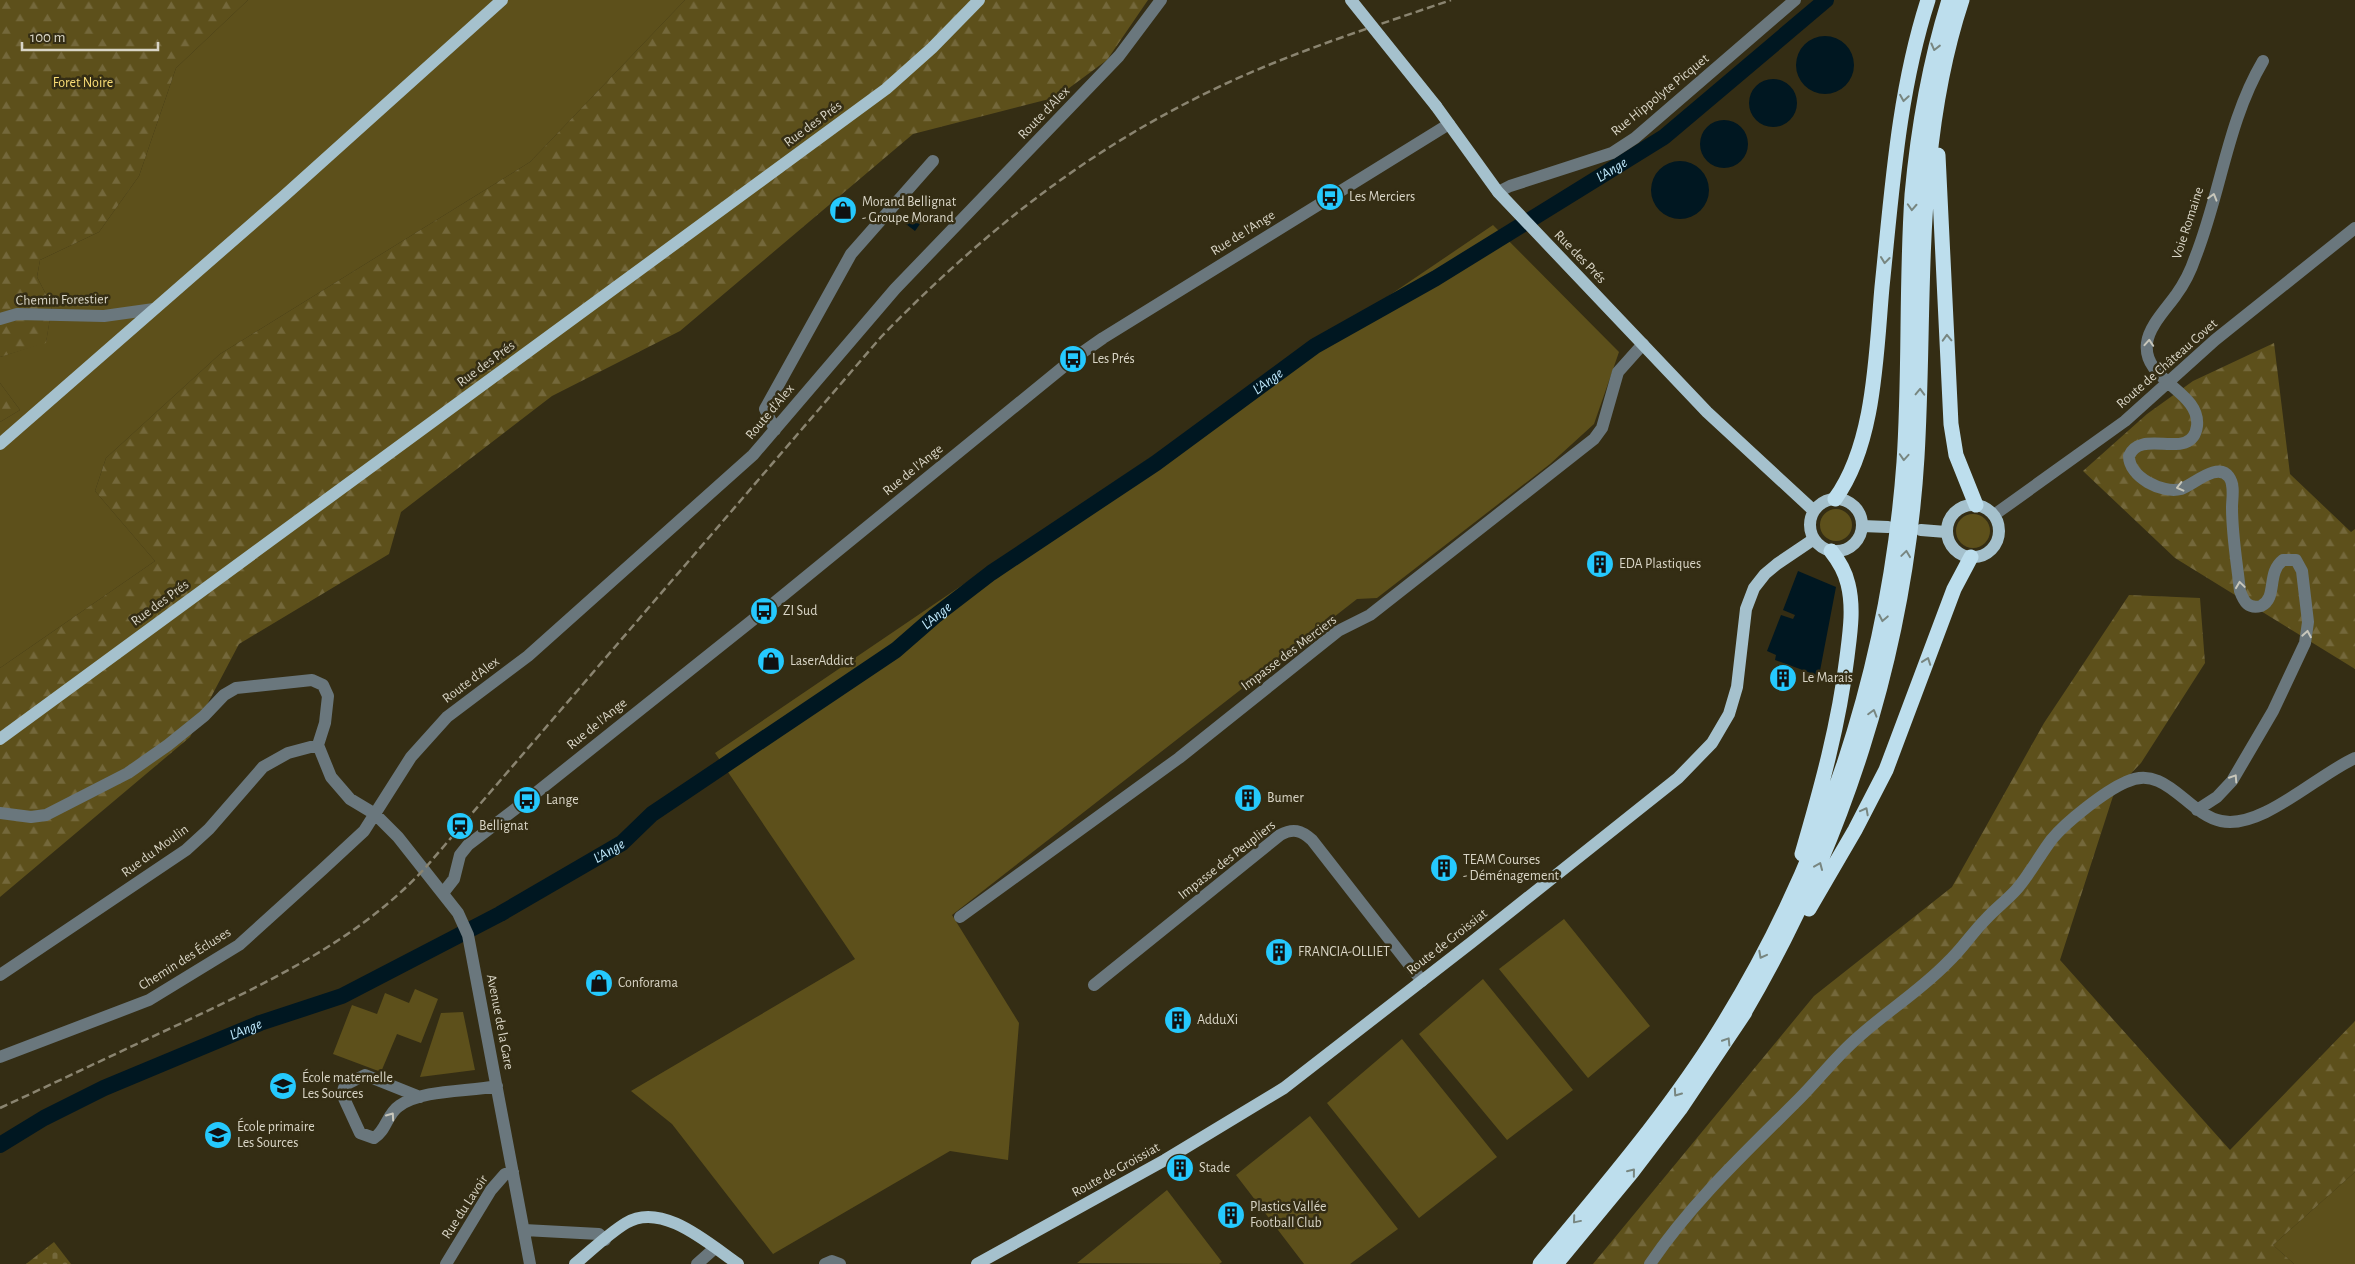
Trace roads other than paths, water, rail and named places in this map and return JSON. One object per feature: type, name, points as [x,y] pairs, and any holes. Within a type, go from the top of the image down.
[{"type":"highway","points":[[1835,499],[1844,486],[1852,468],[1866,420],[1901,120],[1911,62],[1928,0]]},
{"type":"highway","points":[[1540,1264],[1634,1149],[1693,1070],[1749,980],[1785,912],[1815,844],[1850,746],[1869,680],[1890,582],[1900,502],[1905,439],[1910,234],[1915,168],[1929,75],[1949,0]]},
{"type":"highway","points":[[1741,1018],[1784,941],[1831,838],[1866,738],[1888,654],[1902,581],[1915,480],[1928,163],[1938,98],[1962,0]]},
{"type":"highway","points":[[1938,98],[1940,233],[1946,297],[1951,424],[1956,455],[1976,505]]},
{"type":"highway","points":[[1785,912],[1828,763],[1845,677],[1850,628],[1850,596],[1843,570],[1831,551]]},
{"type":"highway","points":[[1556,1264],[1669,1124],[1786,948],[1870,801],[1895,747],[1958,578],[1971,557]]},
{"type":"main road","points":[[0,444],[502,0]]},
{"type":"main road","name":"Rue des Prés","points":[[0,739],[873,99],[908,71],[979,0]]},
{"type":"main road","name":"Rue des Prés","points":[[1351,0],[1436,106],[1498,192],[1707,412],[1814,510]]},
{"type":"main road","points":[[1835,499],[1846,501],[1853,505],[1858,512],[1862,526],[1860,535],[1851,546],[1845,550],[1831,551],[1824,549],[1814,539],[1809,526],[1814,510],[1821,503],[1835,499]]},
{"type":"main road","points":[[1976,505],[1987,509],[1994,516],[1999,533],[1994,547],[1981,556],[1971,557],[1955,550],[1950,545],[1946,532],[1947,525],[1953,514],[1963,506],[1976,505]]},
{"type":"main road","points":[[1862,526],[1888,527]]},
{"type":"main road","points":[[1921,530],[1946,532]]},
{"type":"main road","name":"Route de Groissiat","points":[[977,1264],[1247,1112],[1320,1061],[1678,778],[1703,755],[1722,728],[1734,699],[1746,609],[1754,588],[1765,574],[1777,564],[1814,539]]},
{"type":"main road","points":[[575,1264],[627,1223],[638,1218],[659,1216],[668,1219],[738,1264]]},
{"type":"street","name":"Route d'Alex","points":[[375,814],[412,757],[434,729],[447,717],[528,656],[753,455],[894,289],[1119,56],[1161,0]]},
{"type":"street","name":"Rue Hippolyte Picquet","points":[[1498,192],[1510,186],[1612,153],[1635,138],[1795,0]]},
{"type":"street","name":"Voie Romaine","points":[[2197,810],[2228,787],[2273,712],[2291,676],[2305,643],[2308,622],[2302,570],[2296,560],[2283,560],[2277,565],[2273,574],[2270,596],[2264,605],[2252,607],[2243,600],[2232,528],[2232,486],[2226,475],[2218,472],[2185,487],[2174,489],[2160,487],[2142,478],[2130,468],[2129,456],[2135,446],[2148,443],[2177,445],[2184,443],[2197,427],[2194,412],[2186,399],[2151,367],[2146,344],[2150,333],[2178,293],[2195,258],[2243,100],[2263,61]]},
{"type":"street","name":"Rue de l'Ange","points":[[443,893],[454,879],[460,855],[468,845],[779,599],[1074,359],[1112,333],[1449,124]]},
{"type":"street","points":[[775,430],[766,409],[851,254],[933,161]]},
{"type":"street","name":"Route de Château Covet","points":[[1994,516],[2125,421],[2169,384],[2216,340],[2355,228]]},
{"type":"street","name":"Chemin Forestier","points":[[0,319],[17,314],[104,316],[154,309]]},
{"type":"street","name":"Impasse des Merciers","points":[[960,917],[1179,758],[1338,631],[1370,615],[1594,439],[1602,428],[1618,372],[1643,344]]},
{"type":"street","points":[[0,813],[30,817],[46,815],[60,809],[128,773],[168,745],[204,716],[224,695],[236,688],[248,685],[312,680],[323,685],[328,696],[325,723],[318,745]]},
{"type":"street","name":"Avenue de la Gare","points":[[318,745],[331,777],[350,799],[375,814],[398,837],[443,893],[464,924],[470,946],[530,1264]]},
{"type":"street","name":"Rue du Moulin","points":[[0,975],[186,850],[209,829],[263,767],[288,752],[318,745]]},
{"type":"street","points":[[1650,1264],[1682,1219],[1712,1186],[1819,1079],[1853,1042],[1911,996],[1950,961],[1984,920],[2014,892],[2063,826],[2118,786],[2138,778],[2150,778],[2165,784],[2197,810],[2211,818],[2234,823],[2251,820],[2355,758]]},
{"type":"street","name":"Chemin des Écluses","points":[[0,1057],[149,1000],[239,945],[364,831],[375,814]]},
{"type":"street","name":"Impasse des Peupliers","points":[[1094,985],[1280,835],[1287,831],[1297,830],[1312,840],[1422,981]]},
{"type":"street","points":[[420,1097],[365,1075],[345,1085],[342,1094],[360,1133],[374,1138],[382,1131],[393,1110],[401,1104],[420,1097],[497,1086]]},
{"type":"street","name":"Rue du Lavoir","points":[[446,1264],[491,1190],[505,1174],[513,1172]]},
{"type":"street","points":[[524,1230],[599,1234],[605,1240]]},
{"type":"street","points":[[697,1264],[714,1248]]},
{"type":"street","points":[[825,1264],[832,1261],[840,1264]]},
{"type":"water","points":[[1825,36],[1836,38],[1849,49],[1854,65],[1852,76],[1841,89],[1825,94],[1814,92],[1801,81],[1796,65],[1798,54],[1809,41]]},
{"type":"water","points":[[1773,79],[1782,81],[1790,86],[1795,94],[1797,103],[1795,112],[1790,120],[1782,125],[1773,127],[1764,125],[1756,120],[1751,112],[1749,103],[1751,94],[1756,86],[1764,81]]},
{"type":"water","points":[[1724,120],[1733,122],[1741,127],[1746,135],[1748,144],[1746,153],[1741,161],[1733,166],[1724,168],[1715,166],[1707,161],[1702,153],[1700,144],[1702,135],[1707,127],[1715,122]]},
{"type":"water","points":[[1674,161],[1686,161],[1701,169],[1709,184],[1709,196],[1701,211],[1686,219],[1674,219],[1659,211],[1651,196],[1651,184],[1659,169]]},
{"type":"water","points":[[907,214],[920,224],[915,231],[902,221]]},
{"type":"water","points":[[1798,571],[1836,587],[1819,676],[1775,660],[1776,655],[1767,651],[1781,615],[1793,619],[1795,615],[1783,610]]},
{"type":"waterway","name":"L'Ange","points":[[0,1145],[44,1118],[104,1088],[260,1023],[342,996],[500,914],[622,843],[652,814],[896,650],[935,616],[991,573],[1156,463],[1315,346],[1436,278],[1664,137],[1826,0]]},
{"type":"railway","points":[[0,1108],[182,1023],[312,957],[372,916],[400,893],[426,867],[881,337],[959,262],[1041,194],[1129,135],[1225,84],[1309,49],[1451,0]]},
{"type":"place","name":"Les Merciers","points":[[1330,197]]},
{"type":"place","name":"Morand Bellignat - Groupe Morand","points":[[843,210]]},
{"type":"place","name":"Les Prés","points":[[1073,359]]},
{"type":"place","name":"EDA Plastiques","points":[[1600,564]]},
{"type":"place","name":"ZI Sud","points":[[764,611]]},
{"type":"place","name":"LaserAddict","points":[[771,661]]},
{"type":"place","name":"Le Marais","points":[[1783,678]]},
{"type":"place","name":"Bumer","points":[[1248,798]]},
{"type":"place","name":"Lange","points":[[527,800]]},
{"type":"place","name":"Bellignat","points":[[460,826]]},
{"type":"place","name":"TEAM Courses - Déménagement","points":[[1444,868]]},
{"type":"place","name":"FRANCIA-OLLIET","points":[[1279,952]]},
{"type":"place","name":"Conforama","points":[[599,983]]},
{"type":"place","name":"AdduXi","points":[[1178,1020]]},
{"type":"place","name":"École maternelle Les Sources","points":[[283,1086]]},
{"type":"place","name":"École primaire Les Sources","points":[[218,1135]]},
{"type":"place","name":"Stade","points":[[1180,1168]]},
{"type":"place","name":"Plastics Vallée Football Club","points":[[1231,1215]]},
{"type":"park label","name":"Foret Noire","points":[[83,83]]}]
